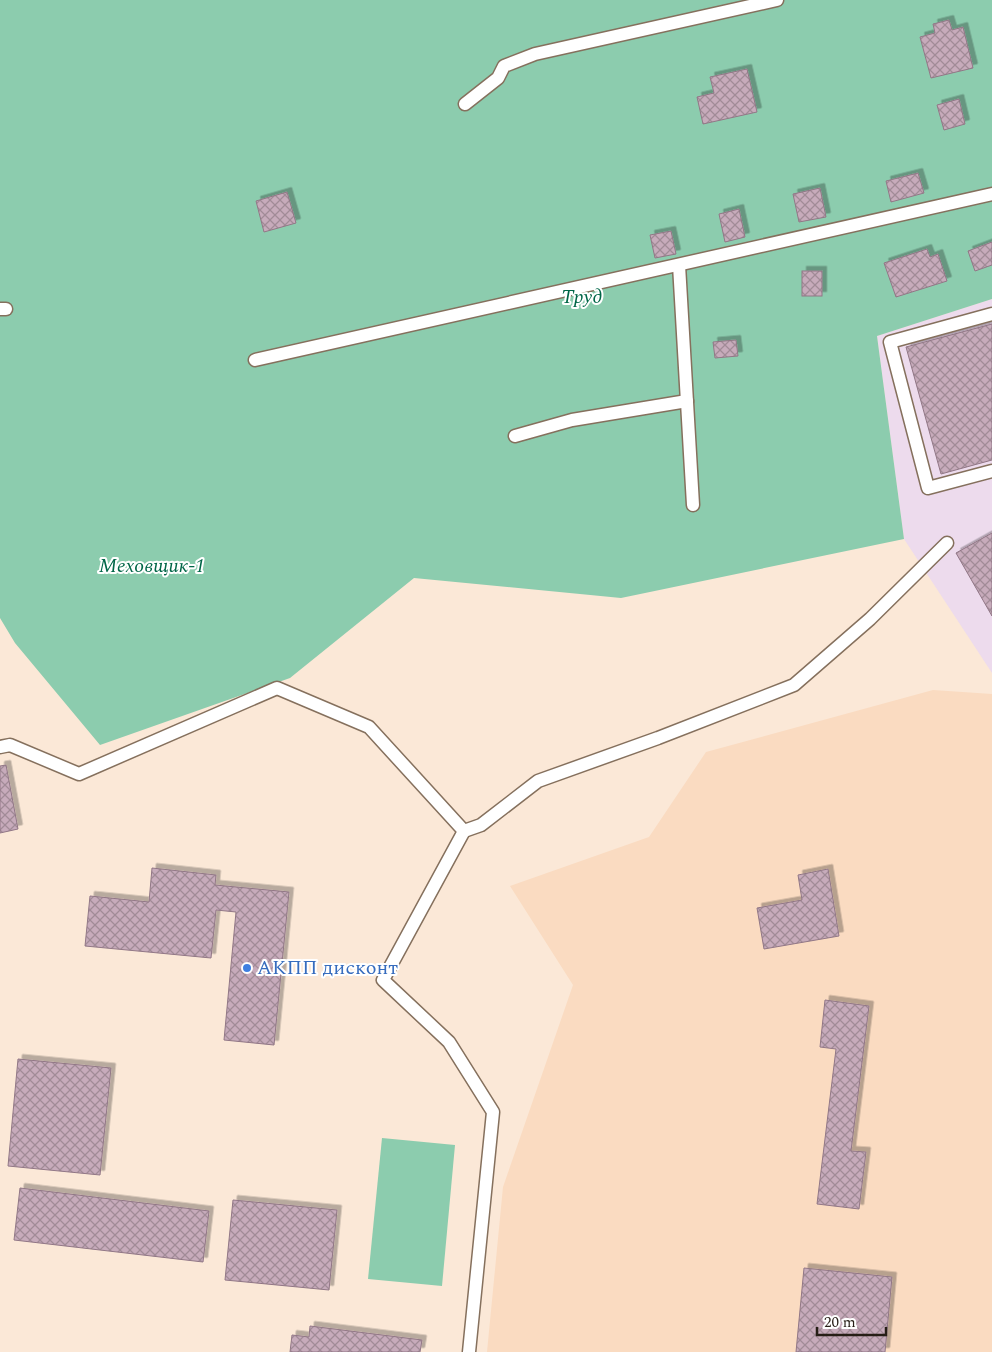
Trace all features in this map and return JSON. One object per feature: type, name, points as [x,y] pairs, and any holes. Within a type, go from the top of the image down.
[{"type":"lane","points":[[465,104],[498,78],[504,66],[535,54],[777,0]]},
{"type":"lane","points":[[255,360],[992,194]]},
{"type":"lane","points":[[679,265],[693,505]]},
{"type":"lane","points":[[992,314],[890,342],[928,488],[992,471]]},
{"type":"lane","points":[[515,436],[572,420],[687,400]]},
{"type":"lane","points":[[469,1352],[493,1112],[449,1042],[383,980],[464,831],[481,825],[538,782],[794,685],[870,619],[947,543]]},
{"type":"lane","points":[[0,747],[10,745],[79,774],[277,688],[369,727],[464,831]]},
{"type":"shaded area","points":[[992,299],[992,673],[904,539],[877,336]]},
{"type":"shaded area","points":[[933,690],[992,694],[992,1352],[487,1352],[503,1187],[573,985],[510,886],[649,837],[706,752]]},
{"type":"green space","name":"Труд","points":[[0,0],[992,0],[992,299],[877,336],[904,539],[621,598],[414,578],[290,678],[100,745],[15,643],[0,618]]},
{"type":"green space","points":[[382,1138],[455,1145],[442,1286],[368,1279]]},
{"type":"building","points":[[949,20],[952,30],[963,27],[973,68],[931,78],[920,37],[935,33],[933,24]]},
{"type":"building","points":[[747,69],[757,112],[703,124],[697,97],[714,93],[710,77]]},
{"type":"building","points":[[959,99],[965,124],[944,130],[937,105]]},
{"type":"building","points":[[918,173],[924,193],[891,202],[886,181]]},
{"type":"building","points":[[820,188],[826,217],[799,222],[793,194]]},
{"type":"building","points":[[287,192],[296,223],[264,232],[256,201]]},
{"type":"building","points":[[739,209],[745,237],[725,242],[719,214]]},
{"type":"building","points":[[671,231],[676,254],[655,258],[650,235]]},
{"type":"building","points":[[992,242],[992,265],[975,271],[968,251]]},
{"type":"building","points":[[927,249],[930,257],[938,254],[947,281],[896,297],[884,263]]},
{"type":"building","points":[[802,271],[822,271],[822,296],[802,296]]},
{"type":"building","points":[[992,324],[992,460],[941,474],[906,347]]},
{"type":"building","points":[[736,340],[738,356],[715,358],[713,342]]},
{"type":"building","points":[[992,533],[992,616],[956,553]]},
{"type":"building","points":[[6,765],[18,829],[0,833],[0,766]]},
{"type":"building","points":[[152,868],[216,875],[215,885],[289,892],[274,1045],[224,1040],[236,912],[216,910],[211,958],[85,946],[90,896],[149,902]]},
{"type":"building","points":[[828,869],[839,936],[764,949],[757,908],[802,900],[798,875]]},
{"type":"building","points":[[825,1000],[869,1006],[851,1151],[866,1152],[859,1209],[817,1204],[836,1049],[820,1047]]},
{"type":"building","points":[[18,1059],[111,1068],[100,1175],[8,1166]]},
{"type":"building","points":[[20,1188],[209,1211],[203,1262],[14,1240]]},
{"type":"building","points":[[233,1200],[337,1210],[329,1290],[225,1280]]},
{"type":"building","points":[[804,1268],[892,1277],[885,1352],[796,1352]]},
{"type":"building","points":[[310,1326],[422,1340],[420,1352],[290,1352],[292,1335],[309,1337]]},
{"type":"place","name":"АКПП дисконт","points":[[247,968]]},
{"type":"park label","name":"Меховщик-1","points":[[152,566]]}]
